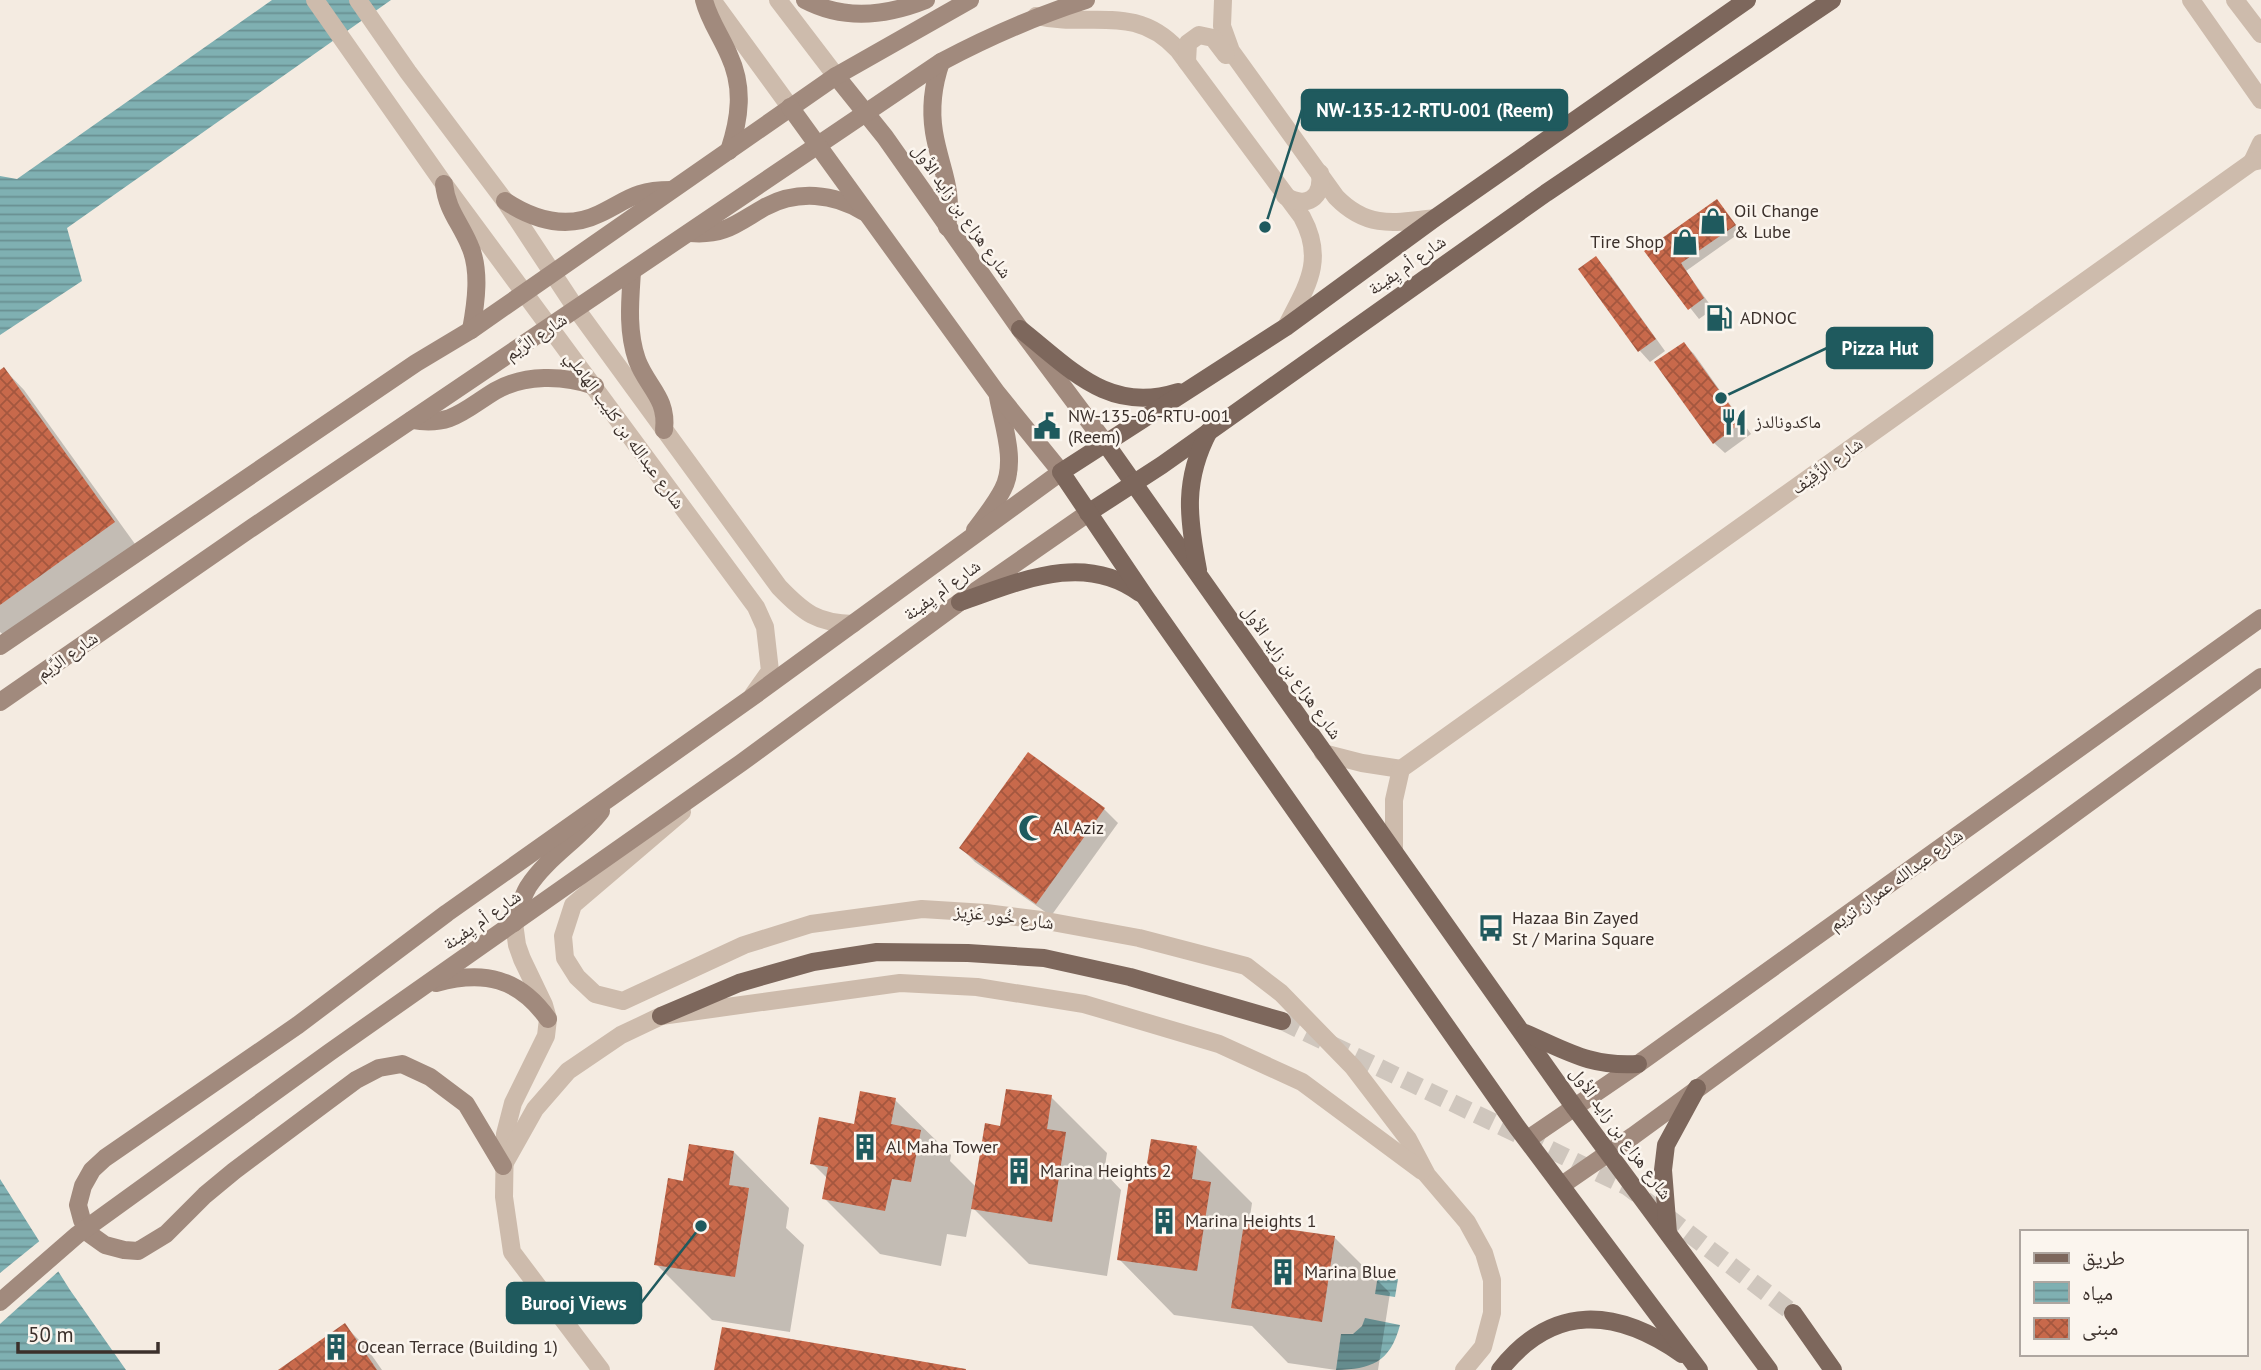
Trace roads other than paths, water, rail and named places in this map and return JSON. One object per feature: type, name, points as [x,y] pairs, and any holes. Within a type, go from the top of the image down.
[{"type":"main road","points":[[704,0],[729,55],[739,92],[739,111],[729,151]]},
{"type":"main road","points":[[805,0],[833,11],[881,15],[926,0]]},
{"type":"main road","points":[[0,646],[405,370],[524,294],[836,76],[970,0]]},
{"type":"main road","name":"شارع الرِّيم","points":[[0,702],[253,527],[941,62],[1036,16],[1086,0]]},
{"type":"main road","name":"شارع أم يِفينة","points":[[503,1166],[466,1104],[430,1077],[402,1064],[379,1068],[356,1080],[227,1176],[166,1234],[138,1251],[105,1245],[91,1235],[82,1220],[78,1205],[83,1186],[92,1170],[105,1158],[298,1025],[447,913],[751,698],[1061,472],[1286,327],[1435,218],[1747,0]]},
{"type":"main road","name":"شارع أم يِفينة","points":[[0,1302],[77,1234],[741,763],[960,601],[1135,484],[1546,193],[1832,0]]},
{"type":"main road","points":[[941,62],[935,80],[932,116],[934,134],[950,193],[947,227]]},
{"type":"main road","name":"شارع هزاع بن زايد الأول","points":[[836,76],[866,113],[1020,329],[1135,484],[1575,1108],[1769,1370]]},
{"type":"main road","points":[[790,107],[997,393],[1061,472],[1146,598],[1517,1127],[1695,1365]]},
{"type":"main road","points":[[444,184],[446,200],[472,253],[476,295],[471,330]]},
{"type":"main road","points":[[505,201],[520,211],[546,221],[573,222],[600,214],[642,192],[671,190]]},
{"type":"main road","points":[[690,233],[718,233],[767,206],[787,198],[805,195],[851,204],[870,216]]},
{"type":"main road","points":[[632,272],[629,321],[634,348],[638,362],[662,400],[666,417],[664,430]]},
{"type":"main road","points":[[1020,329],[1083,378],[1116,395],[1137,399],[1158,398],[1198,385]]},
{"type":"main road","points":[[412,420],[438,422],[451,419],[496,391],[518,382],[563,378],[595,386]]},
{"type":"main road","points":[[965,544],[1000,496],[1007,479],[1008,453],[997,393]]},
{"type":"main road","points":[[1200,577],[1191,532],[1190,490],[1197,458],[1211,429]]},
{"type":"main road","points":[[960,601],[1047,573],[1075,571],[1105,576],[1134,589],[1146,598]]},
{"type":"main road","name":"شارع عبدالله عمران تريم","points":[[1528,1139],[1638,1064],[2261,618]]},
{"type":"main road","points":[[1562,1185],[2261,677]]},
{"type":"main road","points":[[514,923],[527,887],[588,827],[610,797]]},
{"type":"main road","points":[[661,1016],[739,983],[813,962],[877,952],[968,953],[1044,958],[1130,976],[1282,1021]]},
{"type":"main road","points":[[423,987],[457,978],[491,978],[524,992],[538,1004],[548,1019]]},
{"type":"main road","points":[[1524,1033],[1589,1061],[1618,1065],[1638,1064]]},
{"type":"main road","points":[[1668,1233],[1663,1170],[1666,1145],[1697,1088]]},
{"type":"main road","points":[[1793,1313],[1833,1370]]},
{"type":"main road","points":[[1500,1370],[1518,1350],[1548,1329],[1561,1323],[1587,1318],[1612,1322],[1648,1335],[1695,1365]]},
{"type":"street","name":"شارع عبدالله بن كليب الهاملي","points":[[315,0],[444,184],[756,607],[765,628],[770,671],[751,698]]},
{"type":"street","name":"شارع عبدالله بن كليب الهاملي","points":[[358,0],[408,72],[505,201],[577,310],[771,576],[794,603],[808,613],[829,623],[853,624]]},
{"type":"street","points":[[712,0],[790,107]]},
{"type":"street","name":"شارع هزاع بن زايد الأول","points":[[778,0],[836,76]]},
{"type":"street","points":[[1223,0],[1222,26],[1231,51],[1336,197],[1359,216],[1379,222],[1435,218]]},
{"type":"street","points":[[2191,0],[2261,100]]},
{"type":"street","points":[[2235,0],[2261,34]]},
{"type":"street","points":[[1036,16],[1066,20],[1133,21],[1161,34],[1187,62],[1302,217],[1310,232],[1314,266],[1286,327]]},
{"type":"street","points":[[1187,62],[1188,44],[1193,38],[1206,35],[1217,43],[1244,81],[1261,93]]},
{"type":"street","name":"شارع الزَّفِيْف","points":[[1401,769],[2256,161],[2261,143]]},
{"type":"street","points":[[1285,196],[1295,202],[1307,201],[1316,195],[1321,184],[1320,173]]},
{"type":"street","points":[[742,590],[751,591],[758,588],[771,576]]},
{"type":"street","points":[[1323,753],[1401,769],[1394,800],[1394,849]]},
{"type":"street","name":"شارع خُور عَزِيز","points":[[741,763],[573,905],[563,936],[565,958],[577,977],[594,994],[623,1001],[744,946],[811,924],[922,909],[986,913],[1139,938],[1246,966],[1281,993],[1353,1067],[1408,1139],[1427,1175],[1467,1222],[1484,1252],[1492,1280],[1492,1313],[1483,1347],[1464,1370]]},
{"type":"street","points":[[514,923],[517,945],[544,1004],[548,1019],[546,1037],[521,1085],[508,1118],[503,1166],[504,1197],[512,1252],[601,1370]]},
{"type":"street","points":[[503,1166],[535,1109],[568,1071],[621,1035],[661,1016],[900,983],[977,987],[1084,1004],[1219,1044],[1302,1082],[1427,1175]]},
{"type":"water","points":[[272,0],[391,0],[67,228],[82,281],[0,335],[0,176],[17,179]]},
{"type":"water","points":[[0,1179],[70,1290],[126,1370],[0,1370]]},
{"type":"water","points":[[1378,1275],[1398,1279],[1395,1297],[1375,1294]]},
{"type":"water","points":[[1365,1318],[1400,1325],[1391,1348],[1385,1356],[1369,1365],[1336,1370],[1341,1334],[1353,1334],[1362,1326]]},
{"type":"tunnel","points":[[1282,1021],[1628,1187],[1793,1313]]},
{"type":"place","name":"Oil Change & Lube","points":[[1713,221]]},
{"type":"place","name":"NW-135-12-RTU-001 (Reem)","points":[[1265,227]]},
{"type":"place","name":"Tire Shop","points":[[1685,242]]},
{"type":"place","name":"ADNOC","points":[[1719,318]]},
{"type":"place","name":"Pizza Hut","points":[[1721,398]]},
{"type":"place","name":"ماكدونالدز","points":[[1734,422]]},
{"type":"place","name":"NW-135-06-RTU-001 (Reem)","points":[[1047,426]]},
{"type":"place","name":"Al Aziz","points":[[1032,828]]},
{"type":"place","name":"Hazaa Bin Zayed St / Marina Square","points":[[1491,928]]},
{"type":"place","name":"Al Maha Tower","points":[[865,1147]]},
{"type":"place","name":"Marina Heights 2","points":[[1019,1171]]},
{"type":"place","name":"Marina Heights 1","points":[[1164,1221]]},
{"type":"place","name":"Burooj Views","points":[[701,1226]]},
{"type":"place","name":"Marina Blue","points":[[1283,1272]]},
{"type":"place","name":"Ocean Terrace (Building 1)","points":[[336,1347]]}]
